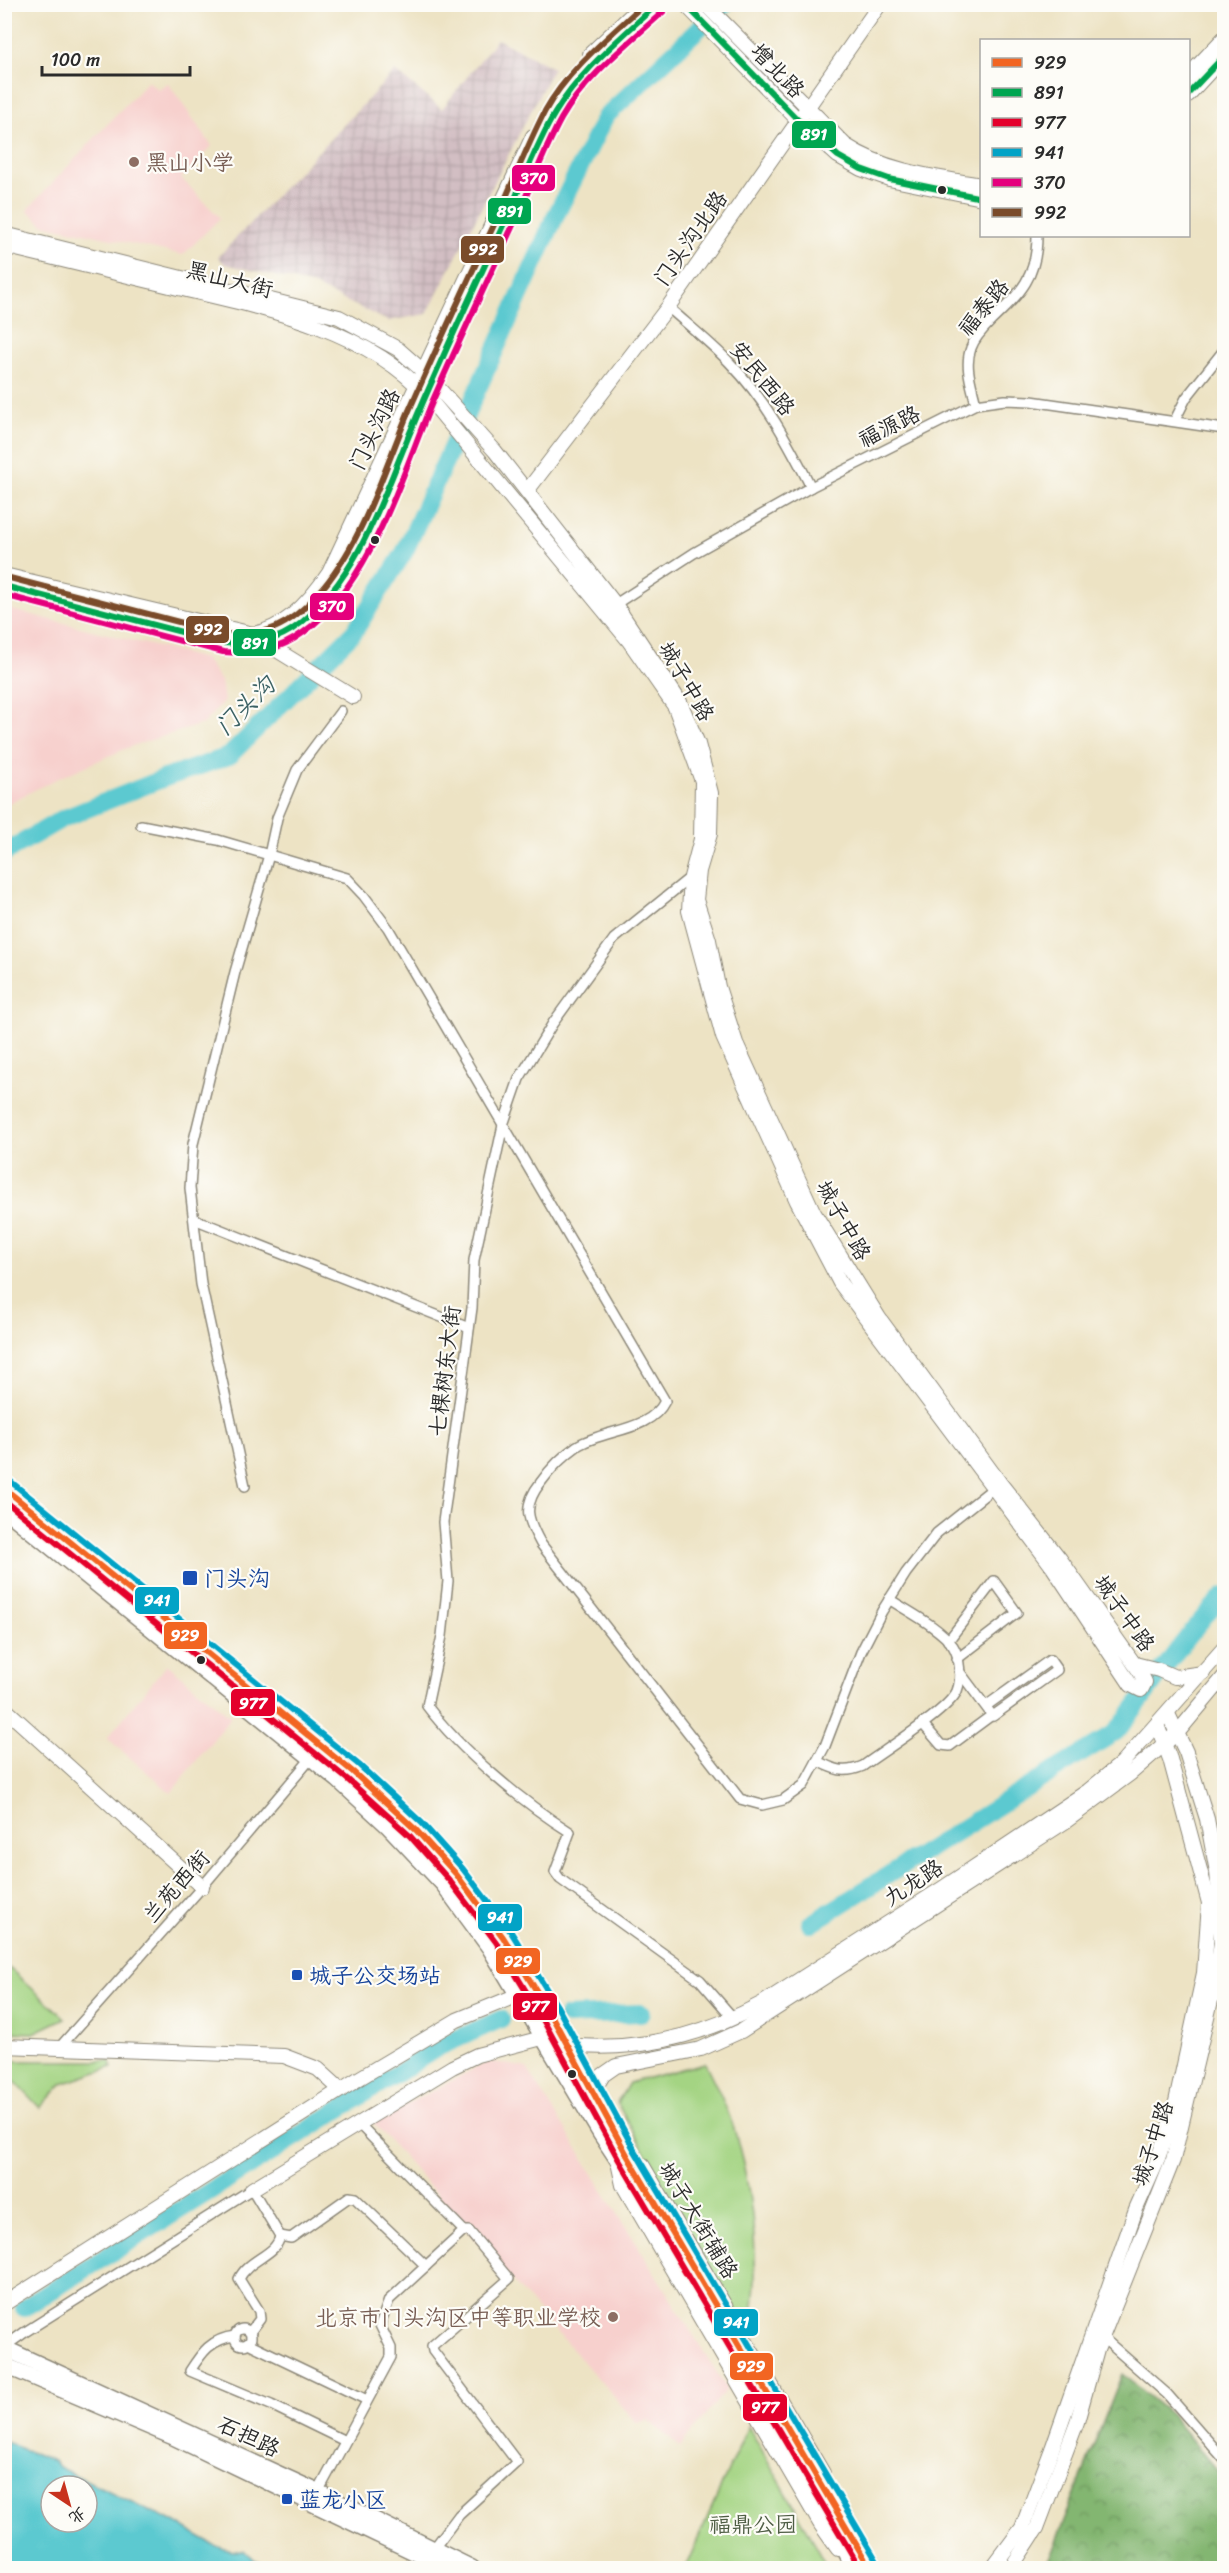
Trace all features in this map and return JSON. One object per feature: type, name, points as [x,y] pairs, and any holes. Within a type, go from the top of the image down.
[{"type":"main road","name":"门头沟路","points":[[4,586],[224,643],[251,645],[284,622],[307,600],[329,573],[422,390],[512,178],[548,108],[566,82],[597,46],[643,4]]},
{"type":"main road","name":"门头沟路","points":[[428,376],[554,114],[570,89],[597,59],[658,4]]},
{"type":"main road","name":"增北路","points":[[705,4],[735,46]]},
{"type":"main road","name":"门头沟北路","points":[[527,492],[668,307],[880,4]]},
{"type":"main road","name":"增北路","points":[[686,5],[735,46],[838,156],[861,169],[889,179],[980,198]]},
{"type":"main road","points":[[1190,74],[1224,38]]},
{"type":"main road","points":[[1190,93],[1224,56]]},
{"type":"main road","name":"增北路","points":[[802,115],[866,159],[911,172],[980,185]]},
{"type":"main road","name":"黑山大街","points":[[4,234],[339,317],[398,349],[428,376]]},
{"type":"main road","name":"黑山大街","points":[[4,246],[266,309],[328,330],[391,363],[422,390],[441,414]]},
{"type":"main road","name":"城子中路","points":[[428,376],[495,451],[527,492],[680,702],[698,744],[711,793],[710,834],[695,874],[696,900],[709,940],[718,987],[736,1043],[795,1175],[839,1256],[879,1318],[996,1486],[1052,1566],[1131,1685],[1141,1690],[1145,1682],[1135,1664],[1060,1559],[996,1486]]},
{"type":"main road","name":"城子中路","points":[[441,414],[487,466],[518,508],[610,608]]},
{"type":"main road","points":[[4,575],[265,637],[275,649],[353,697]]},
{"type":"main road","points":[[4,1488],[316,1753],[442,1884],[489,1947],[542,2038],[623,2157],[861,2567]]},
{"type":"main road","points":[[4,1509],[316,1753],[353,1772],[416,1830],[456,1874],[503,1937],[593,2092],[623,2157]]},
{"type":"main road","name":"九龙路","points":[[567,2045],[603,2047],[652,2042],[692,2035],[734,2019],[933,1895],[1078,1797],[1122,1763],[1168,1714],[1224,1647]]},
{"type":"main road","points":[[1135,1664],[1175,1677],[1203,1673]]},
{"type":"main road","name":"九龙路","points":[[593,2092],[603,2075],[616,2066],[701,2049],[741,2031],[1066,1821],[1131,1773],[1178,1732],[1224,1677]]},
{"type":"main road","points":[[4,1708],[202,1887]]},
{"type":"main road","name":"城子中路","points":[[1011,2568],[1037,2528],[1077,2422],[1102,2337],[1173,2160],[1200,2053],[1221,1943],[1218,1882],[1207,1820],[1178,1732],[1168,1714]]},
{"type":"main road","name":"城子中路","points":[[992,2568],[1022,2528],[1053,2449],[1136,2209],[1156,2164],[1174,2110],[1204,1973],[1209,1903],[1165,1743],[1157,1725]]},
{"type":"main road","points":[[4,2304],[341,2090],[457,2020],[518,1995]]},
{"type":"main road","points":[[252,2189],[452,2067],[477,2055],[542,2038]]},
{"type":"main road","points":[[4,2046],[284,2056],[318,2069],[341,2090]]},
{"type":"main road","name":"石担路","points":[[4,2348],[318,2492],[431,2554],[448,2568]]},
{"type":"main road","name":"石担路","points":[[4,2364],[171,2436],[431,2554],[472,2568]]},
{"type":"street","name":"福泰路","points":[[976,404],[968,371],[971,348],[984,329],[1023,290],[1033,270],[1037,237]]},
{"type":"street","name":"安民西路","points":[[668,307],[730,362],[760,398],[787,440],[811,487]]},
{"type":"street","points":[[1174,420],[1186,399],[1224,350]]},
{"type":"street","name":"福源路","points":[[610,608],[694,553],[811,487],[976,404],[1005,400],[1031,401],[1224,429]]},
{"type":"street","points":[[245,1486],[201,1284],[190,1188],[193,1144],[235,972],[269,855],[277,818],[297,770],[341,711]]},
{"type":"street","points":[[141,825],[218,840],[347,878],[388,928],[665,1401],[659,1412],[644,1422],[578,1446],[551,1468],[530,1496],[528,1521],[541,1544],[740,1799],[762,1805],[783,1800],[804,1785],[825,1746],[861,1652],[906,1572],[936,1533],[996,1486]]},
{"type":"street","name":"七棵树东大街","points":[[695,874],[614,939],[553,1023],[519,1079],[503,1125],[474,1260],[469,1328],[443,1522],[448,1581],[442,1636],[427,1706],[448,1734],[545,1816],[570,1832],[555,1872],[560,1879],[700,1980],[734,2019]]},
{"type":"street","points":[[194,1219],[469,1328]]},
{"type":"street","points":[[948,1641],[994,1581],[1017,1613],[957,1659]]},
{"type":"street","points":[[889,1599],[953,1646],[959,1671],[956,1692],[940,1709]]},
{"type":"street","points":[[922,1723],[941,1745],[950,1746],[989,1710],[1050,1660],[1057,1670],[993,1716],[989,1710],[959,1671]]},
{"type":"street","points":[[817,1761],[836,1771],[850,1771],[863,1766],[972,1688]]},
{"type":"street","name":"兰苑西街","points":[[59,2048],[202,1887],[316,1753]]},
{"type":"street","points":[[358,2123],[464,2231],[469,2231],[509,2279],[432,2346],[433,2351],[517,2462],[459,2515],[431,2554]]},
{"type":"street","points":[[4,2348],[25,2332],[252,2189],[280,2236],[291,2238],[349,2197],[355,2198],[426,2266]]},
{"type":"street","points":[[318,2492],[391,2357],[391,2348],[380,2325],[389,2300],[464,2231]]},
{"type":"street","points":[[248,2343],[251,2339],[250,2332],[260,2319],[259,2311],[239,2278],[244,2269],[275,2248],[280,2236]]},
{"type":"street","points":[[250,2332],[242,2329],[235,2336],[215,2341],[203,2350],[190,2371],[271,2406],[345,2442]]},
{"type":"street","points":[[235,2336],[238,2343],[248,2343],[367,2400]]},
{"type":"street","points":[[1102,2337],[1167,2394],[1224,2459]]},
{"type":"shaded area","points":[[497,39],[553,68],[427,314],[388,321],[310,284],[225,264],[218,257],[395,71],[442,109]]},
{"type":"shaded area","name":"黑山小学","points":[[148,81],[158,89],[168,83],[212,146],[181,178],[220,218],[183,255],[43,224],[27,210]]},
{"type":"shaded area","points":[[5,608],[205,659],[221,681],[224,701],[203,724],[132,746],[54,780],[5,805]]},
{"type":"shaded area","points":[[167,1664],[231,1717],[171,1793],[107,1738]]},
{"type":"shaded area","name":"北京市门头沟区中等职业学校","points":[[489,2061],[527,2068],[727,2389],[680,2447],[648,2420],[637,2423],[373,2122]]},
{"type":"green space","points":[[8,1967],[65,2018],[34,2033],[5,2032],[5,1971]]},
{"type":"green space","points":[[5,2061],[111,2061],[112,2067],[62,2084],[40,2108],[5,2071]]},
{"type":"green space","points":[[705,2063],[734,2129],[743,2162],[752,2212],[755,2287],[748,2335],[617,2103],[629,2083]]},
{"type":"green space","points":[[1122,2374],[1171,2415],[1224,2479],[1224,2568],[1042,2568],[1050,2557]]},
{"type":"green space","name":"福鼎公园","points":[[748,2426],[829,2568],[685,2568]]},
{"type":"water","points":[[5,2442],[54,2461],[58,2467],[73,2474],[39,2474],[39,2534],[99,2534],[99,2486],[166,2517],[210,2543],[233,2551],[244,2551],[255,2560],[276,2568],[5,2568]]},
{"type":"waterway","name":"门头沟","points":[[4,853],[62,819],[162,779],[229,756],[354,632],[405,551],[556,215],[605,117],[725,4]]},
{"type":"waterway","points":[[810,1924],[1116,1732],[1182,1645],[1224,1596]]},
{"type":"waterway","points":[[567,2016],[641,2013]]},
{"type":"waterway","points":[[24,2308],[439,2047],[501,2019]]},
{"type":"transit line","name":"992","points":[[6,577],[225,634],[253,634],[265,631],[297,615],[333,575],[359,532],[418,390],[545,111],[577,67],[644,4]]},
{"type":"transit line","name":"891","points":[[4,586],[224,643],[245,644],[274,639],[301,623],[322,604],[339,582],[368,533],[434,376],[548,125],[565,98],[589,69],[657,4]]},
{"type":"transit line","name":"891","points":[[685,4],[798,120],[838,156],[861,169],[889,179],[980,198]]},
{"type":"transit line","name":"370","points":[[4,595],[223,652],[246,653],[275,648],[294,639],[328,611],[348,586],[382,526],[433,400],[561,119],[595,75],[664,11]]},
{"type":"transit line","name":"891","points":[[1190,92],[1224,56]]},
{"type":"transit line","name":"941","points":[[10,1481],[359,1765],[422,1823],[463,1869],[511,1932],[557,2006],[635,2151],[878,2563]]},
{"type":"transit line","name":"929","points":[[4,1488],[353,1772],[416,1830],[456,1874],[503,1937],[549,2011],[627,2155],[870,2568]]},
{"type":"transit line","name":"977","points":[[4,1500],[347,1779],[410,1836],[449,1880],[496,1942],[541,2016],[619,2160],[860,2568]]},
{"type":"place","name":"黑山小学","points":[[134,162]]},
{"type":"place","name":"门头沟","points":[[190,1578]]},
{"type":"place","name":"城子公交场站","points":[[297,1975]]},
{"type":"place","name":"北京市门头沟区中等职业学校","points":[[613,2317]]},
{"type":"place","name":"蓝龙小区","points":[[287,2499]]}]
